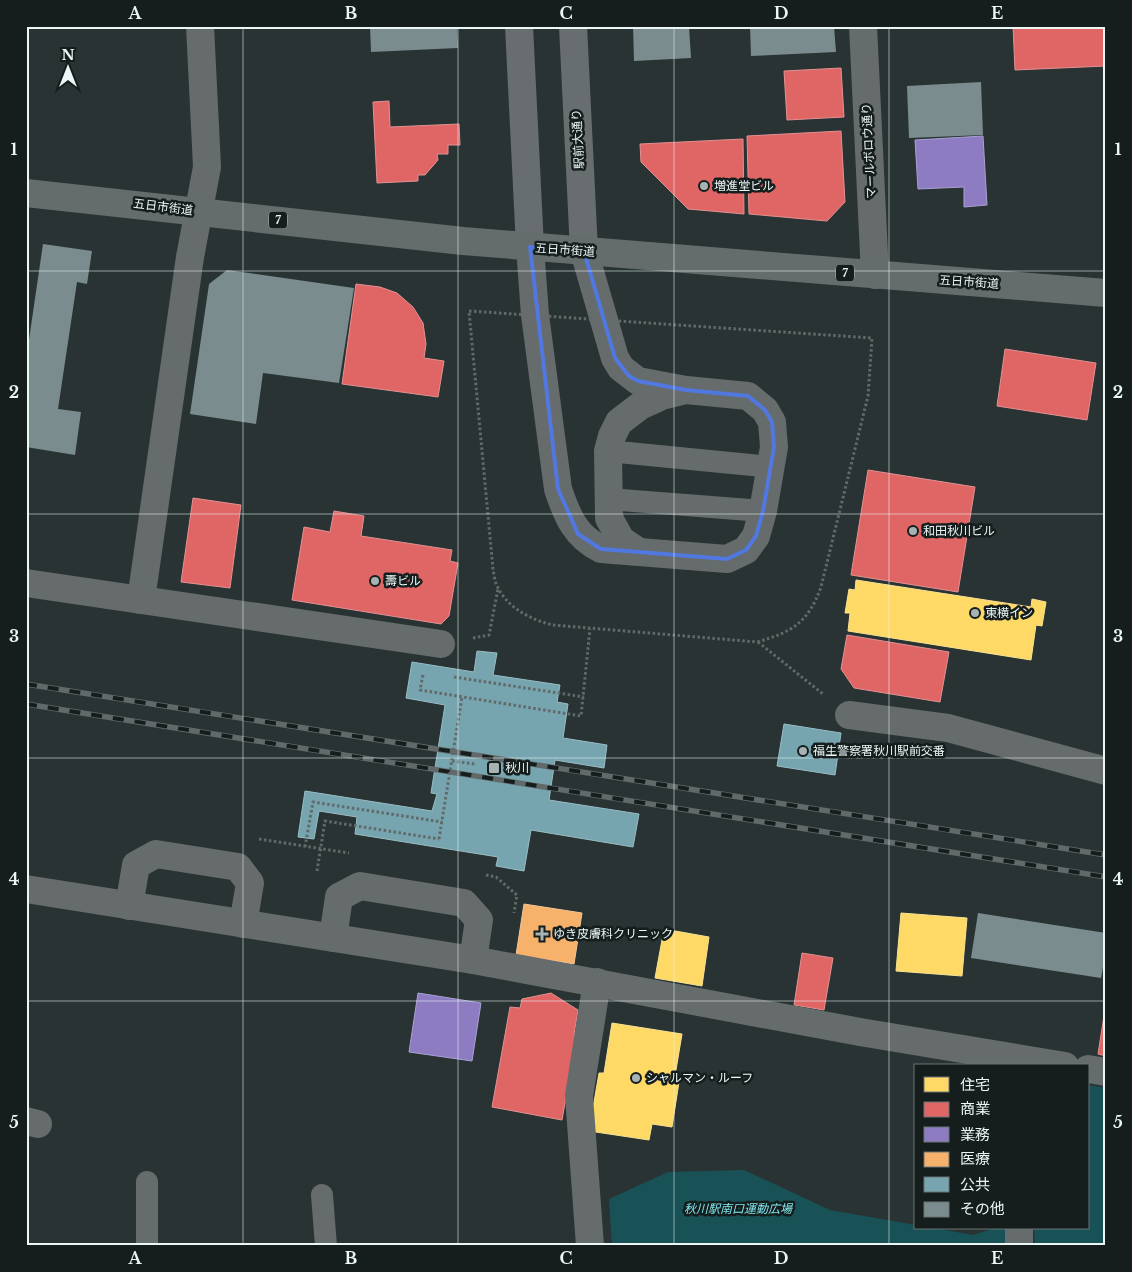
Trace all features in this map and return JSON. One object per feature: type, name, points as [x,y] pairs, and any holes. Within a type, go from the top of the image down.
[{"type":"main road","name":"五日市街道","points":[[26,193],[463,241],[1106,293]]},
{"type":"street","points":[[141,600],[190,257],[207,167],[200,26]]},
{"type":"street","points":[[519,26],[535,315],[558,489],[563,505],[578,534],[588,543],[601,549],[727,559],[746,550],[756,536],[763,511],[774,447],[772,422],[765,410],[748,396],[686,390],[638,381],[621,368],[614,358],[584,251]]},
{"type":"street","name":"駅前大通り","points":[[572,26],[584,251]]},
{"type":"street","name":"マールボロウ通り","points":[[864,26],[876,275]]},
{"type":"street","points":[[639,552],[621,540],[609,518],[608,451],[612,436],[619,422],[640,406],[662,396],[686,390]]},
{"type":"street","points":[[26,583],[441,644]]},
{"type":"street","points":[[849,715],[948,728],[1106,772]]},
{"type":"street","points":[[129,906],[136,865],[156,854],[238,867],[250,883],[243,924]]},
{"type":"street","points":[[333,938],[339,897],[360,886],[464,903],[479,920],[473,960]]},
{"type":"street","points":[[26,890],[473,960],[1007,1061],[1042,1064]]},
{"type":"street","points":[[590,1246],[579,1096],[597,982]]},
{"type":"street","points":[[1090,1069],[1106,1072]]},
{"type":"street","points":[[1019,1230],[1019,1246]]},
{"type":"lane","points":[[608,451],[771,467]]},
{"type":"lane","points":[[608,499],[763,511]]},
{"type":"lane","points":[[147,1182],[147,1246]]},
{"type":"lane","points":[[322,1195],[326,1246]]},
{"type":"path","points":[[441,644],[489,635],[498,588]]},
{"type":"path","points":[[423,672],[420,690],[581,716],[590,629]]},
{"type":"path","points":[[757,642],[849,715]]},
{"type":"path","points":[[452,676],[584,698]]},
{"type":"path","points":[[356,826],[439,840],[462,697]]},
{"type":"path","points":[[452,761],[475,764]]},
{"type":"path","points":[[305,846],[313,802],[442,822]]},
{"type":"path","points":[[258,839],[349,853]]},
{"type":"path","points":[[476,874],[496,877],[516,895],[506,966]]},
{"type":"highlighted area","points":[[530,247],[584,251],[615,358],[629,376],[638,381],[686,390],[748,396],[765,410],[772,422],[774,447],[763,511],[756,536],[746,550],[727,559],[601,549],[578,534],[558,489]]},
{"type":"green space","points":[[1090,1085],[1106,1088],[1106,1246],[1035,1246],[1034,1230],[1090,1230]]},
{"type":"green space","name":"秋川駅南口運動広場","points":[[744,1170],[830,1210],[914,1225],[914,1230],[945,1230],[973,1235],[989,1230],[1009,1230],[1010,1246],[612,1246],[609,1199],[668,1172]]},
{"type":"building: 住宅","points":[[856,580],[1031,607],[1032,599],[1046,602],[1042,626],[1036,625],[1031,660],[848,631],[850,613],[845,613],[849,589],[855,590]]},
{"type":"building: 住宅","points":[[901,913],[967,918],[962,976],[896,971]]},
{"type":"building: 住宅","points":[[664,929],[709,937],[702,986],[655,978]]},
{"type":"building: 住宅","name":"シャルマン・ルーフ","points":[[612,1023],[682,1034],[674,1082],[679,1082],[672,1127],[652,1124],[649,1140],[589,1131],[599,1073],[604,1073]]},
{"type":"building: 商業","points":[[1013,26],[1106,26],[1106,66],[1015,70]]},
{"type":"building: 商業","points":[[841,68],[844,117],[787,120],[784,71]]},
{"type":"building: 商業","points":[[389,101],[390,127],[459,124],[460,145],[448,145],[448,154],[437,154],[438,160],[425,175],[418,175],[418,181],[377,183],[373,102]]},
{"type":"building: 商業","points":[[841,131],[845,202],[827,221],[749,214],[747,136]]},
{"type":"building: 商業","name":"増進堂ビル","points":[[743,139],[744,214],[688,209],[641,162],[640,144]]},
{"type":"building: 商業","points":[[356,284],[380,287],[397,293],[413,307],[423,323],[426,344],[424,358],[444,361],[438,397],[342,384]]},
{"type":"building: 商業","points":[[1005,349],[1096,363],[1087,420],[997,406]]},
{"type":"building: 商業","name":"和田秋川ビル","points":[[868,470],[975,487],[958,592],[851,575]]},
{"type":"building: 商業","points":[[193,498],[241,505],[230,588],[181,582]]},
{"type":"building: 商業","name":"壽ビル","points":[[334,511],[364,516],[361,536],[452,550],[450,561],[458,563],[449,616],[441,624],[292,600],[304,527],[330,532]]},
{"type":"building: 商業","points":[[847,635],[949,652],[940,702],[854,688],[841,669]]},
{"type":"building: 商業","points":[[802,953],[833,958],[824,1010],[794,1005]]},
{"type":"building: 商業","points":[[551,993],[578,1010],[574,1035],[577,1035],[562,1120],[492,1107],[510,1007],[520,1008],[522,999]]},
{"type":"building: 商業","points":[[1106,1003],[1106,1056],[1098,1054]]},
{"type":"building: 業務","points":[[983,136],[987,205],[964,207],[964,187],[918,189],[915,140]]},
{"type":"building: 業務","points":[[418,993],[481,1003],[472,1061],[409,1052]]},
{"type":"building: 医療","points":[[524,904],[582,913],[574,964],[516,955]]},
{"type":"building: 公共","points":[[477,651],[497,653],[493,675],[560,685],[557,702],[568,704],[563,738],[607,745],[604,768],[555,760],[549,800],[639,814],[633,847],[531,830],[524,871],[496,866],[498,857],[355,834],[357,817],[319,811],[314,839],[298,837],[305,791],[432,811],[437,794],[431,793],[445,705],[406,698],[412,662],[474,672]]},
{"type":"building: 公共","points":[[784,724],[841,733],[835,775],[777,766]]},
{"type":"building: その他","points":[[370,26],[457,26],[458,48],[371,52]]},
{"type":"building: その他","points":[[633,26],[689,26],[691,58],[634,61]]},
{"type":"building: その他","points":[[750,26],[834,26],[836,52],[751,56]]},
{"type":"building: その他","points":[[981,82],[983,135],[909,138],[907,86]]},
{"type":"building: その他","points":[[43,244],[92,251],[87,284],[77,282],[58,409],[81,412],[75,455],[26,447],[26,360]]},
{"type":"building: その他","points":[[227,270],[354,288],[339,383],[263,373],[256,424],[190,414],[209,284]]},
{"type":"building: その他","points":[[978,913],[1106,933],[1106,951],[1101,978],[971,958]]},
{"type":"railway","points":[[26,684],[1106,855]]},
{"type":"railway","points":[[26,704],[1106,877]]},
{"type":"place","name":"増進堂ビル","points":[[704,186]]},
{"type":"place","name":"和田秋川ビル","points":[[913,531]]},
{"type":"place","name":"壽ビル","points":[[375,581]]},
{"type":"place","name":"東横イン","points":[[975,613]]},
{"type":"place","name":"福生警察署秋川駅前交番","points":[[803,751]]},
{"type":"place","name":"秋川","points":[[494,768]]},
{"type":"place","name":"ゆき皮膚科クリニック","points":[[542,934]]},
{"type":"place","name":"シャルマン・ルーフ","points":[[636,1078]]}]
